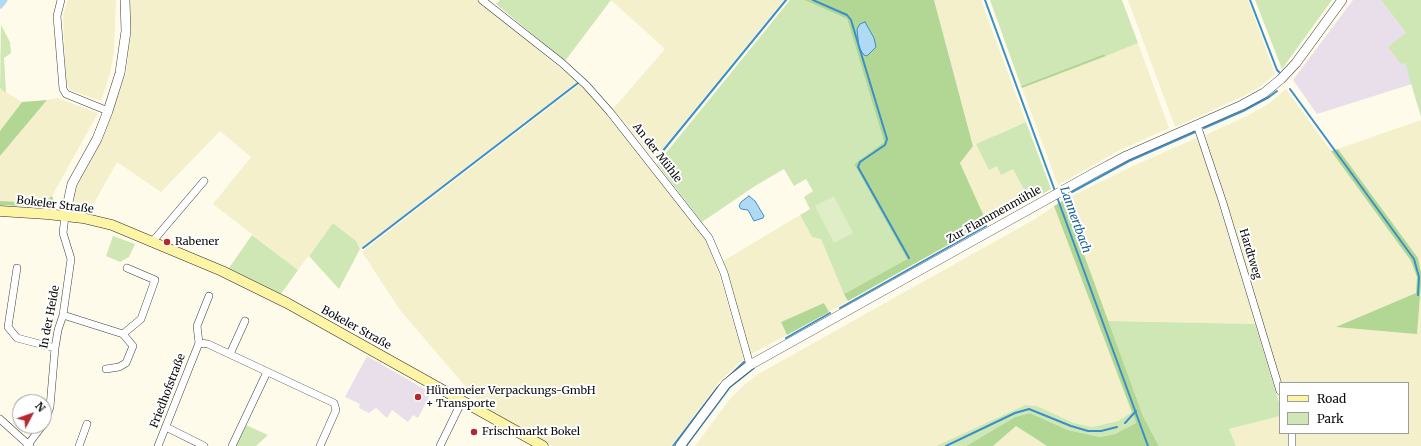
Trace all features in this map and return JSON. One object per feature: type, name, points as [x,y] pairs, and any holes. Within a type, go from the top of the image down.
[{"type":"main road","name":"Bokeler Straße","points":[[0,211],[65,216],[112,225],[153,241],[261,289],[543,446]]},
{"type":"street","points":[[61,0],[57,16],[63,90],[66,94],[108,111]]},
{"type":"street","points":[[65,216],[72,184],[97,139],[120,73],[126,31],[125,0]]},
{"type":"street","name":"An der Mühle","points":[[482,0],[562,63],[586,85],[610,112],[709,238],[724,273],[750,364]]},
{"type":"street","name":"Zur Flammenmühle","points":[[680,446],[726,384],[750,364],[1126,156],[1242,105],[1264,93],[1281,79],[1296,63],[1342,0]]},
{"type":"street","name":"Hardtweg","points":[[1197,125],[1223,203],[1279,388]]},
{"type":"street","points":[[153,241],[204,181]]},
{"type":"street","name":"In der Heide","points":[[51,394],[55,348],[58,330],[64,316],[71,259],[63,232],[65,216]]},
{"type":"street","points":[[17,268],[8,327],[17,338],[55,348]]},
{"type":"street","points":[[123,334],[141,319],[155,280],[127,268]]},
{"type":"street","name":"Friedhofstraße","points":[[158,446],[199,343],[197,326],[209,296]]},
{"type":"street","points":[[64,316],[123,334],[133,346],[126,363],[119,367],[106,369]]},
{"type":"street","points":[[230,354],[245,321]]},
{"type":"street","points":[[199,343],[208,344],[334,403],[336,410],[320,446]]},
{"type":"street","points":[[232,446],[267,372]]},
{"type":"street","points":[[440,446],[462,401]]},
{"type":"street","points":[[0,420],[28,446],[36,434]]},
{"type":"street","points":[[79,446],[87,424]]},
{"type":"street","points":[[166,427],[204,446]]},
{"type":"street","points":[[1292,434],[1292,446]]},
{"type":"shaded area","points":[[68,0],[116,0],[114,52],[110,73],[101,101],[70,90],[66,82],[63,15]]},
{"type":"shaded area","points":[[130,0],[478,0],[577,82],[360,249],[356,241],[333,223],[298,270],[213,204],[251,157],[220,131],[161,192],[117,162],[90,210],[74,205],[74,192],[101,142],[126,74],[131,31]]},
{"type":"shaded area","points":[[611,0],[784,0],[654,159],[613,109],[665,49]]},
{"type":"shaded area","points":[[934,0],[981,0],[1026,122],[995,135],[997,166],[1013,169],[1030,201],[987,223],[960,163],[973,145]]},
{"type":"shaded area","points":[[1128,0],[1248,0],[1275,74],[1261,86],[1244,96],[1175,127]]},
{"type":"shaded area","points":[[1353,0],[1381,0],[1406,33],[1405,63],[1412,84],[1317,114],[1293,80]]},
{"type":"shaded area","points":[[1138,43],[1169,128],[1116,152],[1058,185],[1022,88]]},
{"type":"shaded area","points":[[580,84],[608,114],[707,241],[719,274],[744,359],[720,381],[671,446],[553,446],[483,407],[400,310],[362,252]]},
{"type":"shaded area","points":[[0,88],[22,102],[0,131]]},
{"type":"shaded area","points":[[1286,89],[1411,261],[1417,277],[1417,334],[1421,285],[1421,446],[1296,446],[1296,434],[1409,434],[1409,382],[1281,382],[1205,135],[1247,116],[1270,103]]},
{"type":"shaded area","points":[[57,98],[98,113],[52,196],[43,203],[0,201],[0,156],[47,100]]},
{"type":"shaded area","points":[[1421,120],[1421,272],[1418,258],[1338,149]]},
{"type":"shaded area","points":[[1199,137],[1255,324],[1108,321],[1064,200],[1135,165]]},
{"type":"shaded area","points":[[1054,206],[1132,412],[1118,421],[1092,427],[1074,423],[1037,406],[1025,405],[936,446],[695,446],[730,399],[744,385],[760,373],[1035,219]]},
{"type":"shaded area","points":[[800,215],[812,237],[821,239],[848,301],[829,312],[824,303],[781,322],[787,335],[751,354],[723,261]]},
{"type":"shaded area","points":[[367,356],[431,393],[418,418],[413,415],[408,422],[392,410],[387,418],[376,408],[369,413],[359,408],[360,404],[345,397]]},
{"type":"shaded area","points":[[1279,416],[1279,434],[1288,434],[1289,446],[1236,446],[1229,429]]},
{"type":"shaded area","points":[[1016,426],[1047,446],[993,446]]},
{"type":"green space","points":[[500,0],[611,0],[565,61],[496,4]]},
{"type":"green space","points":[[790,0],[804,0],[847,19],[884,142],[854,164],[907,259],[844,294],[821,239],[812,237],[800,215],[810,209],[804,197],[813,191],[806,179],[794,186],[784,169],[755,186],[702,222],[657,164]]},
{"type":"green space","points":[[804,0],[934,0],[973,146],[960,163],[987,223],[848,301],[844,294],[907,259],[854,164],[884,142],[847,19]]},
{"type":"green space","points":[[990,0],[1122,0],[1138,43],[1106,56],[1104,54],[1021,86]]},
{"type":"green space","points":[[1255,0],[1332,0],[1282,69]]},
{"type":"green space","points":[[1381,0],[1421,0],[1421,117],[1405,63],[1401,64],[1388,47],[1406,33]]},
{"type":"green space","points":[[1,25],[10,42],[11,53],[4,58],[6,93],[0,88]]},
{"type":"green space","points":[[1104,54],[1106,56],[1022,88],[1021,86]]},
{"type":"green space","points":[[47,100],[0,156],[0,131],[22,102]]},
{"type":"green space","points":[[1026,122],[1051,189],[1030,201],[1013,169],[1001,175],[997,166],[989,170],[976,144]]},
{"type":"green space","points":[[1338,149],[1418,258],[1421,272],[1421,285],[1417,334],[1336,327],[1416,293],[1417,277],[1411,261],[1331,151]]},
{"type":"green space","points":[[52,196],[54,202],[45,207],[0,205],[0,201],[43,203]]},
{"type":"green space","points":[[834,196],[853,233],[834,243],[815,206]]},
{"type":"green space","points":[[1064,200],[1143,416],[1159,446],[1047,446],[1016,426],[993,446],[966,446],[1015,417],[1030,413],[1068,430],[1100,437],[1115,434],[1136,423],[1054,206]]},
{"type":"green space","points":[[333,223],[356,241],[360,249],[339,289],[309,256]]},
{"type":"green space","points":[[252,235],[298,270],[281,294],[229,268]]},
{"type":"green space","points":[[113,236],[135,244],[129,257],[120,262],[106,256]]},
{"type":"green space","points":[[824,303],[829,312],[787,335],[781,322]]},
{"type":"green space","points":[[1108,321],[1255,324],[1279,403],[1279,416],[1229,429],[1236,446],[1159,446],[1143,416]]},
{"type":"green space","points":[[1025,405],[1037,406],[1074,423],[1092,427],[1118,421],[1132,412],[1136,423],[1115,434],[1100,437],[1068,430],[1030,413],[1015,417],[966,446],[936,446]]},
{"type":"green space","points":[[246,425],[268,435],[256,446],[236,446]]},
{"type":"water","points":[[865,22],[874,38],[876,47],[867,56],[864,55],[859,48],[857,29],[860,24]]},
{"type":"water","points":[[749,196],[755,201],[764,216],[763,218],[754,221],[748,210],[741,209],[739,206],[741,202]]},
{"type":"waterway","points":[[0,5],[4,0]]},
{"type":"waterway","points":[[657,158],[786,0]]},
{"type":"waterway","points":[[813,0],[847,15],[851,20],[887,139],[885,145],[860,162],[858,167],[909,258]]},
{"type":"waterway","name":"Lannertbach","points":[[985,0],[1055,191]]},
{"type":"waterway","points":[[1250,0],[1279,72]]},
{"type":"waterway","points":[[363,248],[578,83]]},
{"type":"waterway","points":[[1290,89],[1414,259],[1419,277],[1418,295]]},
{"type":"waterway","points":[[1204,128],[1243,111],[1277,91]]},
{"type":"waterway","points":[[1072,192],[1129,161],[1195,132]]},
{"type":"waterway","name":"Lannertbach","points":[[1057,197],[1148,446]]},
{"type":"waterway","points":[[840,308],[986,226]]},
{"type":"waterway","points":[[786,338],[830,313]]},
{"type":"waterway","points":[[673,446],[717,388],[744,362]]},
{"type":"waterway","points":[[686,446],[730,387],[754,368]]},
{"type":"waterway","points":[[946,446],[1015,413],[1029,409],[1071,426],[1088,431],[1101,431],[1117,427]]},
{"type":"waterway","points":[[1125,423],[1136,411]]},
{"type":"place","name":"Rabener","points":[[167,242]]},
{"type":"place","name":"Hünemeier Verpackungs-GmbH + Transporte","points":[[418,397]]},
{"type":"place","name":"Frischmarkt Bokel","points":[[474,432]]}]
